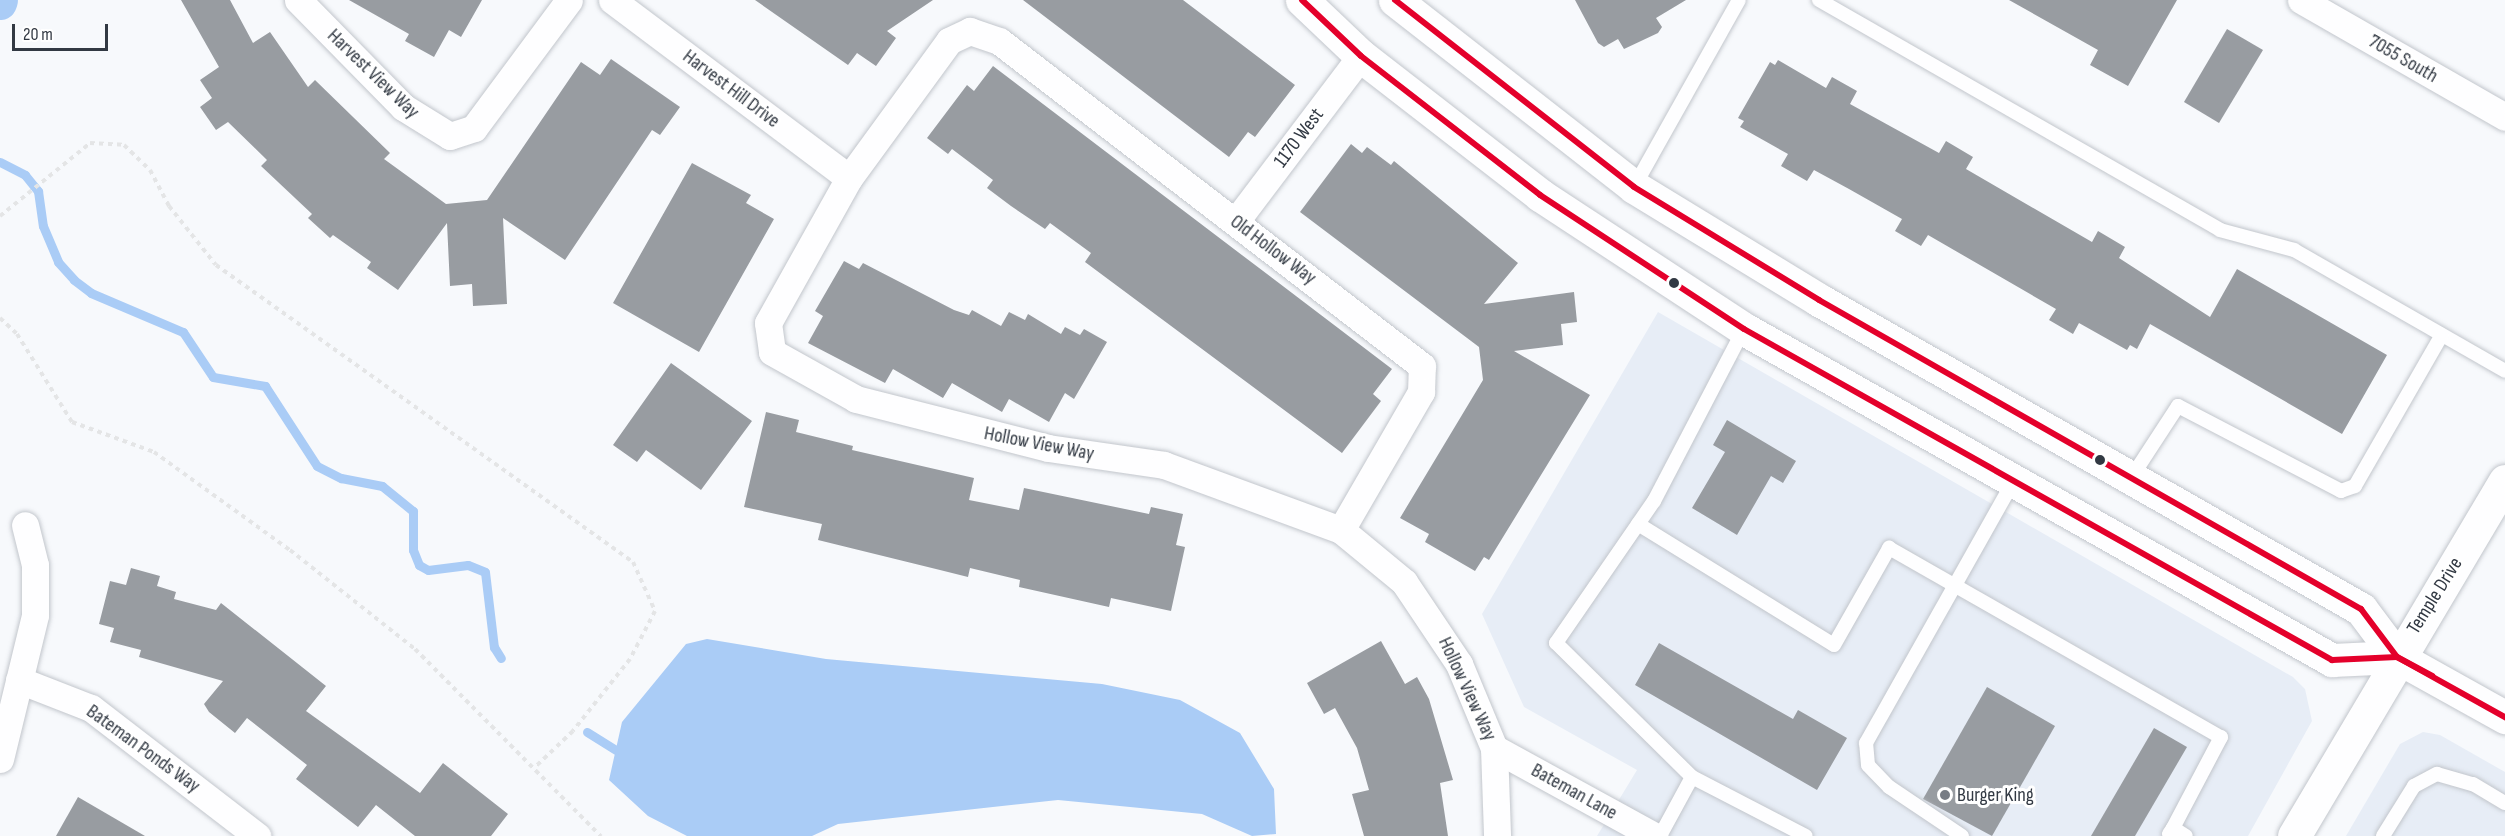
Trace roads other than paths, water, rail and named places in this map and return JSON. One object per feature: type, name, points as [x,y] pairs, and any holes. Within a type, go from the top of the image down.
[{"type":"main road","points":[[1302,0],[1361,56],[1540,195],[1744,329],[2332,660],[2397,657]]},
{"type":"main road","points":[[1395,0],[1634,188],[1819,300],[2361,609],[2397,657],[2505,717]]},
{"type":"main road","name":"Temple Drive","points":[[2295,836],[2397,657],[2505,481]]},
{"type":"street","name":"Harvest View Way","points":[[298,0],[403,107],[450,136],[474,128],[568,0]]},
{"type":"street","name":"Harvest Hill Drive","points":[[612,0],[849,178]]},
{"type":"street","name":"7055 South","points":[[2301,0],[2505,117]]},
{"type":"street","name":"Hollow View Way","points":[[970,31],[942,49],[849,178],[768,323],[772,352],[856,399],[1048,448],[1164,465],[1341,530],[1404,582],[1432,618],[1459,664],[1494,748],[1497,836]]},
{"type":"street","name":"Old Hollow Way","points":[[970,31],[999,41],[1416,359],[1426,374],[1421,392],[1341,530]]},
{"type":"street","name":"1170 West","points":[[1236,221],[1361,56]]},
{"type":"street","points":[[0,759],[35,615],[35,565],[25,525]]},
{"type":"street","name":"Bateman Ponds Way","points":[[19,680],[91,708],[257,836]]},
{"type":"street","name":"Bateman Lane","points":[[1494,748],[1654,836]]},
{"type":"lane","points":[[1634,188],[1739,0]]},
{"type":"lane","points":[[1819,0],[2220,230],[2294,250],[2505,371]]},
{"type":"lane","points":[[1744,329],[1638,524],[1556,643],[1692,777],[1806,836]]},
{"type":"lane","points":[[2131,477],[2178,406],[2341,491],[2355,486],[2442,335]]},
{"type":"lane","points":[[1962,836],[1889,787],[1868,765],[1866,743],[2013,482]]},
{"type":"lane","points":[[1638,524],[1834,645],[1889,548],[2221,737],[2170,832],[2186,836]]},
{"type":"lane","points":[[2383,836],[2414,786],[2437,774],[2473,784],[2505,803]]},
{"type":"lane","points":[[1660,836],[1692,777]]},
{"type":"water","points":[[707,639],[826,659],[1102,684],[1180,700],[1240,733],[1274,789],[1276,834],[1252,836],[1202,814],[1058,800],[838,824],[812,836],[687,836],[648,816],[609,780],[622,722],[686,644]]},
{"type":"waterway","points":[[0,162],[25,175],[38,191],[43,226],[58,262],[74,280],[91,293],[183,332],[213,377],[265,386],[317,466],[341,478],[382,486],[413,511],[413,550],[419,565],[428,570],[468,565],[485,572],[494,647],[501,658]]},
{"type":"waterway","points":[[587,732],[616,750]]},
{"type":"place","name":"Burger King","points":[[1945,795]]}]
